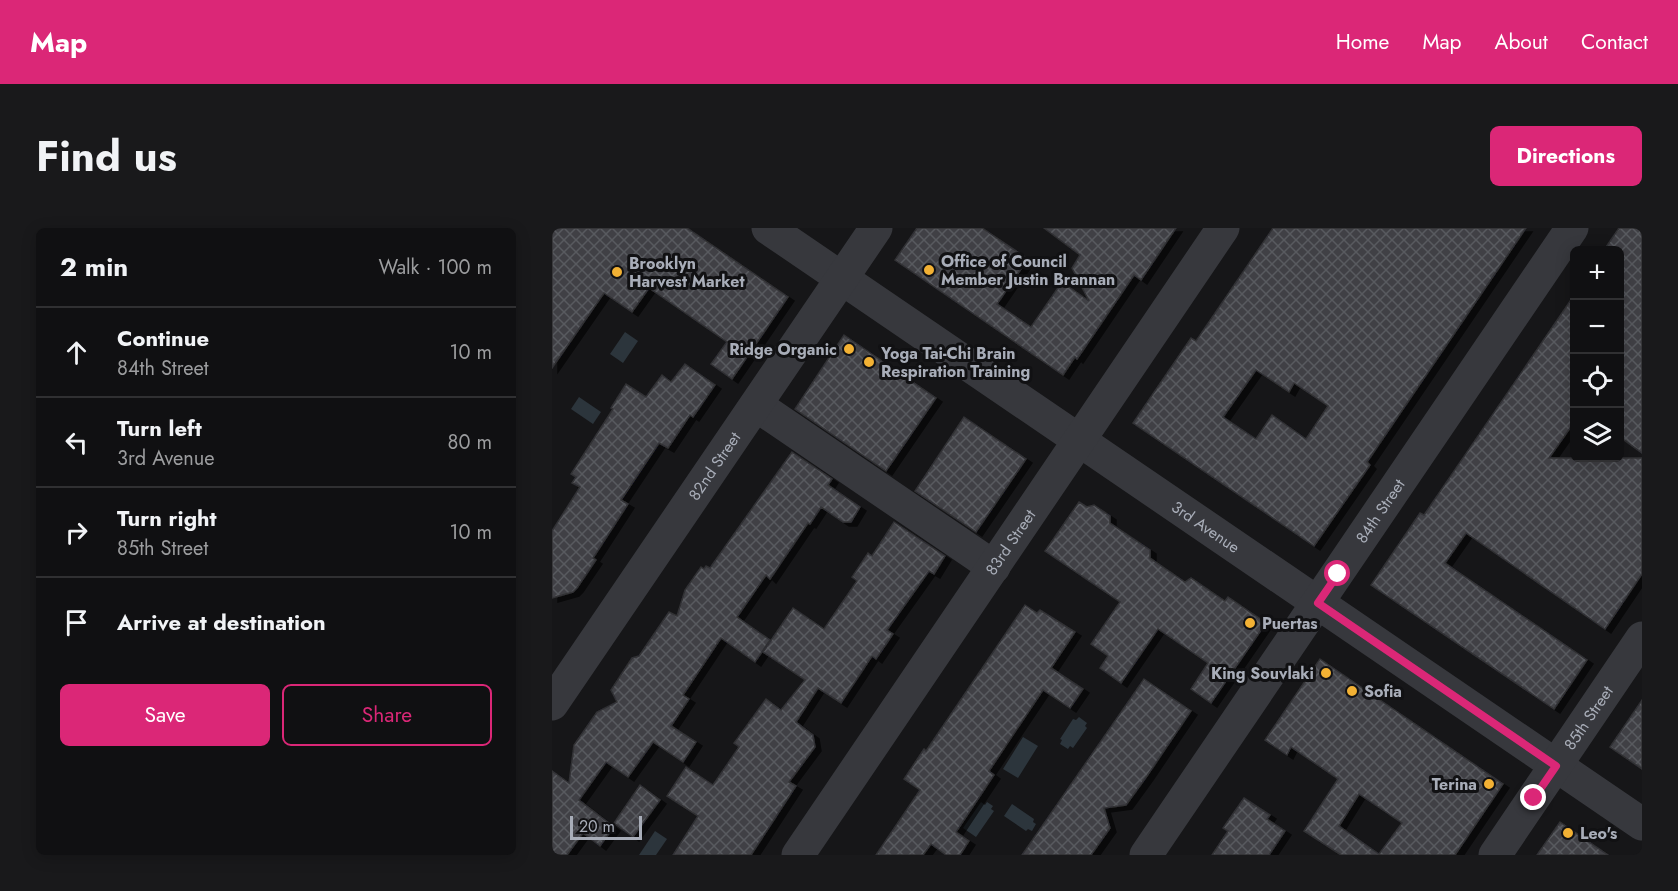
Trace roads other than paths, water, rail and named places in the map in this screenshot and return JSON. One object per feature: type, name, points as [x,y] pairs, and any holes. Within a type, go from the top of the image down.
[{"type":"street","name":"3rd Avenue","points":[[768,228],[1642,824]]},
{"type":"street","name":"82nd Street","points":[[552,704],[876,228]]},
{"type":"street","name":"83rd Street","points":[[798,855],[1223,228]]},
{"type":"street","name":"84th Street","points":[[1146,855],[1572,228]]},
{"type":"street","points":[[756,405],[994,567]]},
{"type":"street","name":"85th Street","points":[[1495,855],[1642,639]]},
{"type":"place","name":"Office of Council Member Justin Brannan","points":[[929,270]]},
{"type":"place","name":"Brooklyn Harvest Market","points":[[617,272]]},
{"type":"place","name":"Ridge Organic","points":[[849,349]]},
{"type":"place","name":"Yoga Tai-Chi Brain Respiration Training","points":[[869,362]]},
{"type":"place","name":"Puertas","points":[[1250,623]]},
{"type":"place","name":"King Souvlaki","points":[[1326,673]]},
{"type":"place","name":"Sofia","points":[[1352,691]]},
{"type":"place","name":"Terina","points":[[1489,784]]},
{"type":"place","name":"Leo's","points":[[1568,833]]}]
